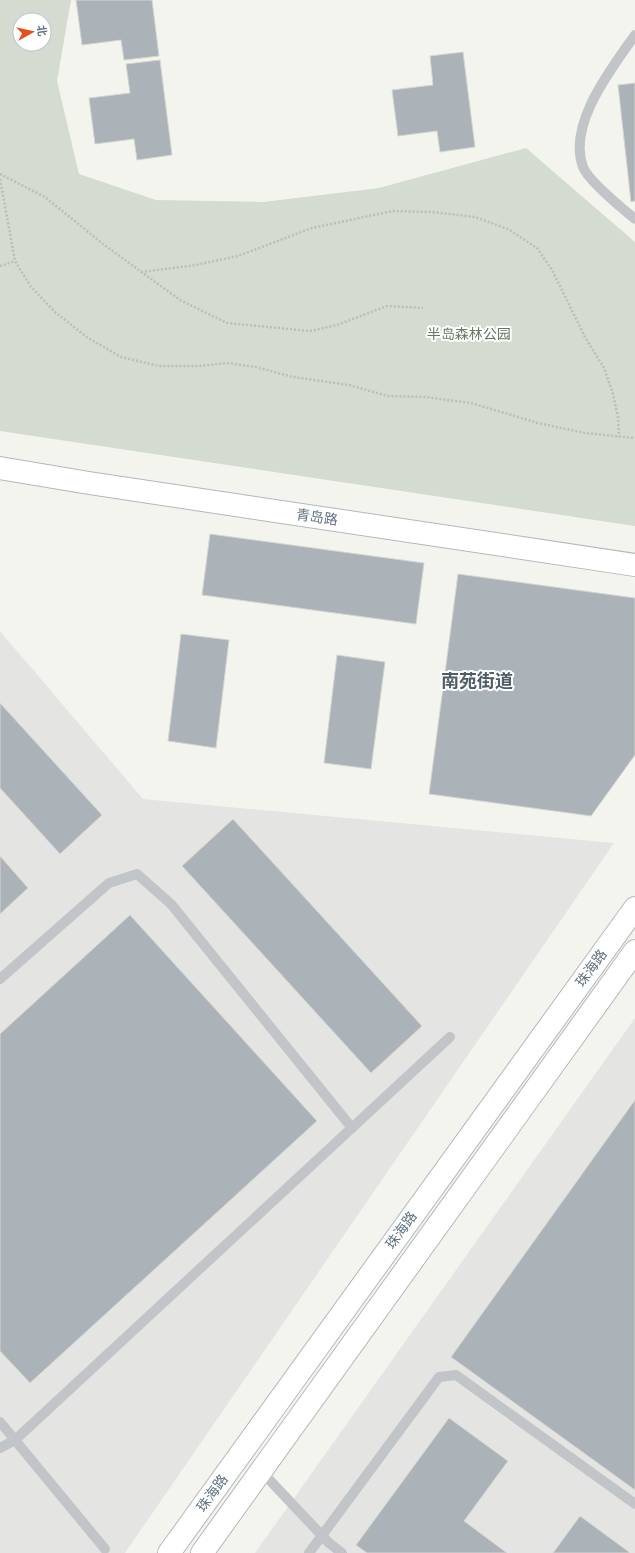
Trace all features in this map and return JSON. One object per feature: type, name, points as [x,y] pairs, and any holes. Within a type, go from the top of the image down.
[{"type":"main road","name":"青岛路","points":[[0,468],[89,483],[635,565]]},
{"type":"main road","name":"珠海路","points":[[169,1553],[635,908]]},
{"type":"main road","name":"珠海路","points":[[202,1553],[635,951]]},
{"type":"lane","points":[[635,35],[596,91],[579,139],[583,168],[610,198],[635,219]]},
{"type":"lane","points":[[0,979],[109,882],[137,874],[171,904],[352,1128]]},
{"type":"lane","points":[[0,1448],[15,1440],[450,1037]]},
{"type":"lane","points":[[310,1553],[439,1378],[456,1375],[635,1504]]},
{"type":"lane","points":[[0,1422],[105,1549]]},
{"type":"lane","points":[[261,1471],[322,1536],[342,1553]]},
{"type":"path","points":[[0,174],[45,197],[103,244],[180,300],[227,323],[310,331],[337,325],[387,306],[423,308]]},
{"type":"path","points":[[0,179],[15,261],[31,287],[54,312],[88,338],[122,358],[159,366],[199,366],[227,363],[256,367],[293,377],[349,386],[388,396],[424,397],[471,403],[538,423],[585,433],[635,438]]},
{"type":"path","points":[[141,272],[238,256],[312,228],[393,211],[433,212],[475,217],[508,229],[537,248],[552,270],[585,337],[604,368],[613,394],[618,416],[619,436]]},
{"type":"path","points":[[0,266],[15,261]]},
{"type":"shaded area","points":[[0,631],[143,799],[614,843],[125,1553],[0,1553]]},
{"type":"shaded area","points":[[635,1018],[635,1553],[255,1553]]},
{"type":"green space","name":"半岛森林公园","points":[[0,0],[71,0],[57,81],[79,174],[156,200],[263,202],[379,188],[526,148],[635,242],[635,526],[0,431]]},
{"type":"building","points":[[76,0],[152,0],[159,56],[124,60],[121,40],[82,45]]},
{"type":"building","points":[[463,52],[475,147],[440,152],[437,131],[398,136],[392,90],[433,85],[430,56]]},
{"type":"building","points":[[160,60],[172,155],[137,160],[134,139],[95,144],[89,98],[130,93],[126,64]]},
{"type":"building","points":[[635,83],[635,201],[631,202],[618,85]]},
{"type":"building","points":[[210,534],[424,563],[416,624],[202,595]]},
{"type":"building","points":[[458,574],[635,598],[635,755],[591,816],[429,794]]},
{"type":"building","points":[[181,634],[229,640],[216,748],[168,741]]},
{"type":"building","points":[[337,655],[385,662],[371,769],[324,763]]},
{"type":"building","points":[[0,703],[102,815],[60,854],[0,788]]},
{"type":"building","points":[[233,819],[422,1026],[371,1073],[182,866]]},
{"type":"building","points":[[0,856],[28,888],[0,914]]},
{"type":"building","points":[[130,915],[317,1121],[30,1383],[0,1351],[0,1034]]},
{"type":"building","points":[[635,1100],[635,1490],[451,1357]]},
{"type":"building","points":[[449,1418],[508,1461],[464,1521],[507,1553],[367,1553],[356,1545]]},
{"type":"building","points":[[580,1516],[629,1552],[629,1553],[553,1553]]},
{"type":"district","name":"南苑街道","points":[[477,681]]}]
